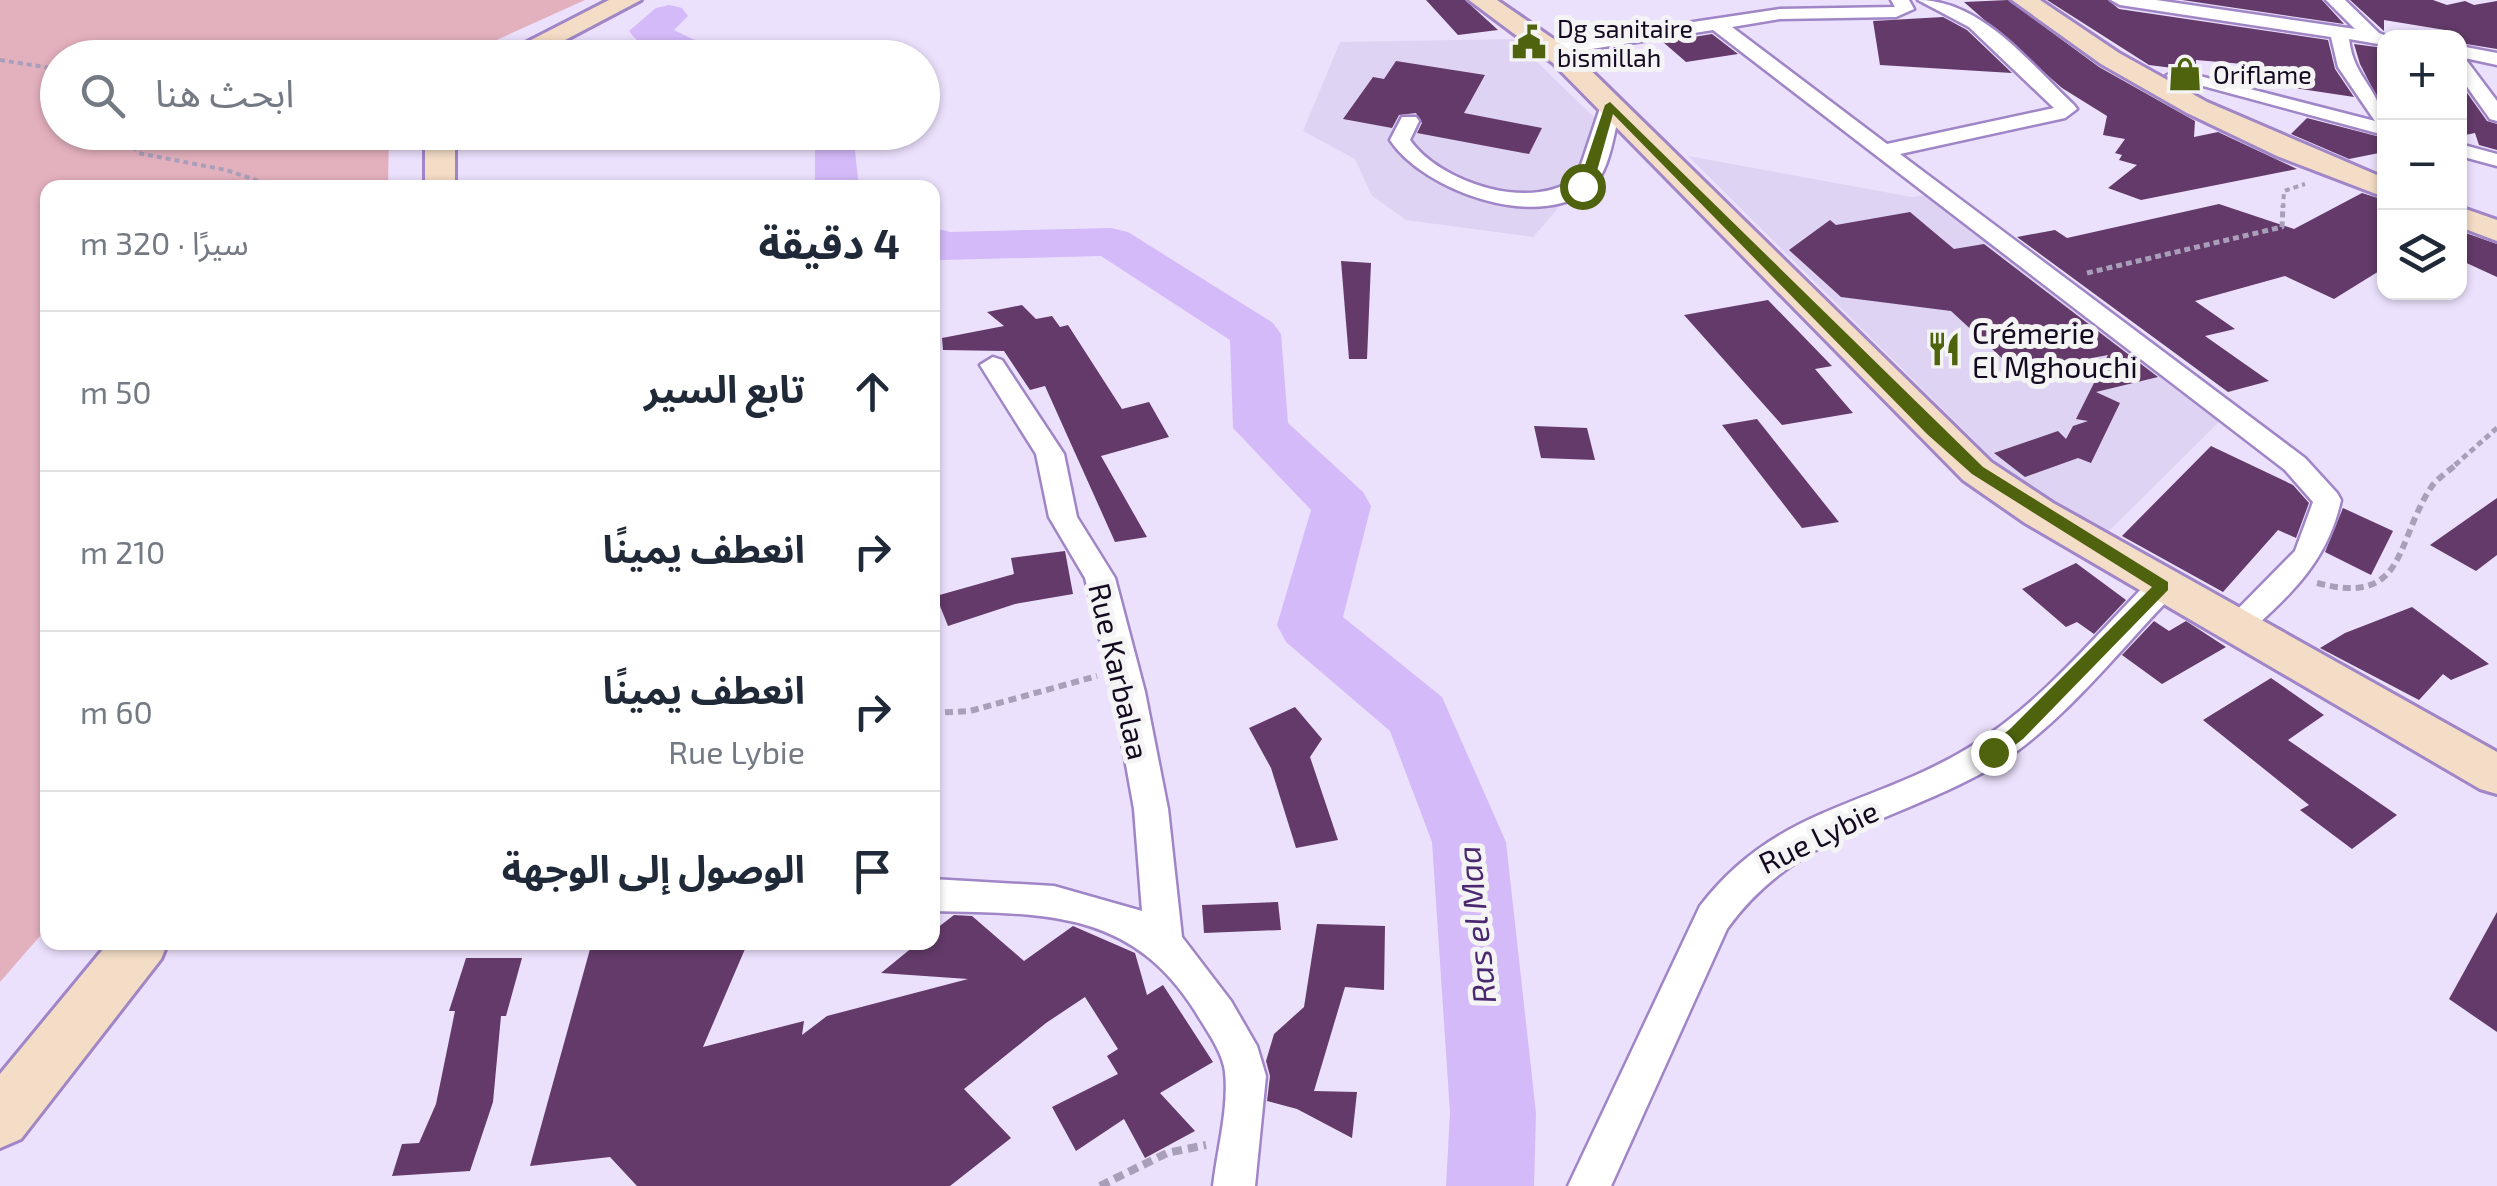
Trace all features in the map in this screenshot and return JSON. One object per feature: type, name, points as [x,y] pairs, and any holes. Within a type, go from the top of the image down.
[{"type":"street","points":[[546,40],[628,0]]},
{"type":"street","points":[[1481,0],[1553,49],[1932,431],[1978,470],[2163,586],[2497,775]]},
{"type":"street","points":[[1553,49],[1780,14],[1896,12],[1905,9],[1900,0]]},
{"type":"street","points":[[1884,151],[2067,109],[1975,22],[1927,0]]},
{"type":"street","points":[[2024,0],[2126,72],[2224,124],[2377,185]]},
{"type":"street","points":[[2120,0],[2377,38]]},
{"type":"street","points":[[2335,0],[2377,36]]},
{"type":"street","points":[[1715,23],[2295,464],[2327,500],[2321,536],[2290,576],[2236,626]]},
{"type":"street","points":[[2340,32],[2339,50],[2377,108]]},
{"type":"street","points":[[2467,53],[2497,59]]},
{"type":"street","points":[[2467,74],[2497,115]]},
{"type":"street","points":[[2176,76],[2377,126]]},
{"type":"street","points":[[1409,121],[1400,140],[1404,150],[1432,175],[1456,185],[1544,199],[1569,193],[1589,178],[1610,105]]},
{"type":"street","points":[[440,150],[440,180]]},
{"type":"street","points":[[2467,152],[2497,160]]},
{"type":"street","points":[[2467,219],[2497,231]]},
{"type":"street","name":"Rue Karbalaa","points":[[993,365],[1050,454],[1064,517],[1100,578],[1124,668],[1150,809],[1164,944]]},
{"type":"street","name":"Rue Lybie","points":[[1589,1186],[1705,934],[1737,881],[1766,857],[1824,828],[1934,784],[1993,752],[2016,734],[2163,586]]},
{"type":"street","points":[[940,896],[1044,902],[1093,910],[1133,923],[1164,944],[1186,969],[1243,1059],[1246,1076],[1234,1186]]},
{"type":"street","points":[[0,1119],[136,950]]},
{"type":"path","points":[[0,60],[40,66]]},
{"type":"path","points":[[136,150],[256,180]]},
{"type":"path","points":[[2054,280],[2282,228],[2284,192],[2338,171]]},
{"type":"path","points":[[2290,576],[2340,589],[2372,587],[2389,577],[2430,487],[2497,428]]},
{"type":"path","points":[[940,712],[1033,696],[1124,668]]},
{"type":"path","points":[[1100,1186],[1168,1153],[1237,1143]]},
{"type":"shaded area","points":[[0,0],[585,0],[497,40],[40,40],[40,150],[389,150],[388,180],[40,180],[40,936],[0,982]]},
{"type":"shaded area","points":[[1513,39],[1597,120],[1591,171],[1533,237],[1406,220],[1372,196],[1355,159],[1303,131],[1340,42]]},
{"type":"shaded area","points":[[1688,156],[1912,197],[1938,193],[2221,420],[2106,534],[2009,475]]},
{"type":"building","points":[[1426,0],[1465,0],[1498,30],[1458,35]]},
{"type":"building","points":[[2008,0],[2099,67],[2195,121],[2194,137],[2218,132],[2297,169],[2141,200],[2108,188],[2137,165],[2119,160],[2122,155],[2115,153],[2125,139],[2103,135],[2107,116],[2062,88],[1964,2]]},
{"type":"building","points":[[2047,0],[2108,0],[2119,9],[2328,40],[2335,69],[2354,97],[2247,81],[2243,64],[2196,60],[2196,71],[2149,65]]},
{"type":"building","points":[[2182,0],[2322,0],[2344,24]]},
{"type":"building","points":[[2350,0],[2433,0],[2447,5],[2497,1],[2497,49],[2467,44],[2467,30],[2384,20],[2383,30]]},
{"type":"building","points":[[1943,17],[1967,30],[2012,73],[1880,65],[1873,21]]},
{"type":"building","points":[[1712,34],[1738,54],[1686,62],[1663,42]]},
{"type":"building","points":[[2354,44],[2377,47],[2377,97]]},
{"type":"building","points":[[1396,61],[1485,75],[1464,113],[1542,128],[1529,154],[1417,133],[1422,123],[1416,113],[1399,115],[1392,128],[1343,119],[1373,77],[1384,79]]},
{"type":"building","points":[[2467,93],[2487,121],[2497,124],[2497,150],[2479,145],[2475,133],[2467,135]]},
{"type":"building","points":[[2307,118],[2377,136],[2377,153],[2349,159],[2291,134]]},
{"type":"building","points":[[2362,193],[2377,198],[2377,272],[2334,299],[2285,276],[2195,301],[2235,329],[2205,336],[2269,381],[2228,392],[2017,237],[2055,230],[2067,238],[2219,204],[2294,229]]},
{"type":"building","points":[[1910,212],[1954,249],[1984,244],[2158,377],[2096,392],[2120,403],[2091,463],[2078,458],[2025,477],[1994,453],[2058,431],[2066,439],[2073,426],[2088,421],[2076,419],[2108,355],[2017,372],[1951,311],[1841,297],[1789,250],[1830,220],[1836,225]]},
{"type":"building","points":[[2467,233],[2497,244],[2497,277],[2467,263]]},
{"type":"building","points":[[1341,261],[1371,263],[1367,359],[1349,359]]},
{"type":"building","points":[[1768,300],[1832,366],[1815,369],[1853,413],[1782,425],[1684,315]]},
{"type":"building","points":[[1022,305],[1036,319],[1052,316],[1060,327],[1068,325],[1122,409],[1149,402],[1169,437],[1101,456],[1147,537],[1115,542],[1045,386],[1030,390],[1004,351],[943,350],[942,338],[1004,326],[987,312]]},
{"type":"building","points":[[1757,419],[1839,522],[1802,528],[1722,425]]},
{"type":"building","points":[[1534,426],[1587,428],[1595,460],[1541,458]]},
{"type":"building","points":[[2211,446],[2293,485],[2309,503],[2296,538],[2278,530],[2223,592],[2122,536]]},
{"type":"building","points":[[2497,498],[2497,555],[2476,571],[2430,545]]},
{"type":"building","points":[[2343,508],[2393,531],[2371,575],[2325,552]]},
{"type":"building","points":[[1065,551],[1073,594],[1015,604],[948,626],[940,595],[1014,574],[1011,558]]},
{"type":"building","points":[[2076,563],[2126,600],[2094,634],[2077,622],[2066,627],[2022,589]]},
{"type":"building","points":[[2412,607],[2489,664],[2451,680],[2443,674],[2419,700],[2320,648],[2345,633]]},
{"type":"building","points":[[2154,621],[2169,631],[2186,621],[2226,647],[2162,684],[2122,655]]},
{"type":"building","points":[[2271,678],[2324,715],[2288,740],[2397,815],[2352,849],[2300,810],[2309,805],[2203,720]]},
{"type":"building","points":[[1295,707],[1322,739],[1310,757],[1338,840],[1296,848],[1271,768],[1249,728]]},
{"type":"building","points":[[1278,902],[1281,930],[1204,933],[1202,905]]},
{"type":"building","points":[[2497,912],[2497,1032],[2449,999]]},
{"type":"building","points":[[954,915],[972,916],[1024,961],[1073,926],[1135,953],[1147,995],[1163,985],[1213,1062],[1160,1093],[1195,1131],[1145,1158],[1124,1119],[1076,1151],[1052,1107],[1118,1074],[1107,1056],[1118,1049],[1085,997],[964,1089],[1011,1138],[950,1186],[637,1186],[610,1157],[530,1166],[590,950],[745,950],[703,1047],[804,1021],[802,1035],[827,1016],[968,979],[881,973],[909,950],[940,950],[940,926]]},
{"type":"building","points":[[1317,924],[1385,926],[1384,990],[1345,987],[1314,1091],[1357,1092],[1352,1138],[1297,1109],[1267,1101],[1270,1076],[1266,1061],[1274,1034],[1304,1007]]},
{"type":"building","points":[[466,958],[522,958],[506,1016],[501,1016],[493,1102],[470,1171],[392,1176],[402,1144],[419,1143],[436,1104],[455,1011],[449,1011]]},
{"type":"waterway","name":"Ras el Maa","points":[[666,40],[648,31],[669,16]]},
{"type":"waterway","name":"Ras el Maa","points":[[836,150],[837,180]]},
{"type":"waterway","name":"Ras el Maa","points":[[940,245],[1111,242],[1255,334],[1261,428],[1342,506],[1309,625],[1418,716],[1469,842],[1493,1113],[1490,1186]]},
{"type":"place","name":"Dg sanitaire bismillah","points":[[1529,42]]},
{"type":"place","name":"Oriflame","points":[[2185,74]]},
{"type":"place","name":"Crémerie El Mghouchi","points":[[1944,349]]},
{"type":"route","points":[[1582,186],[1589,178],[1610,105],[1932,431],[1978,470],[2040,513],[2163,586],[2016,734],[1993,752]]}]
